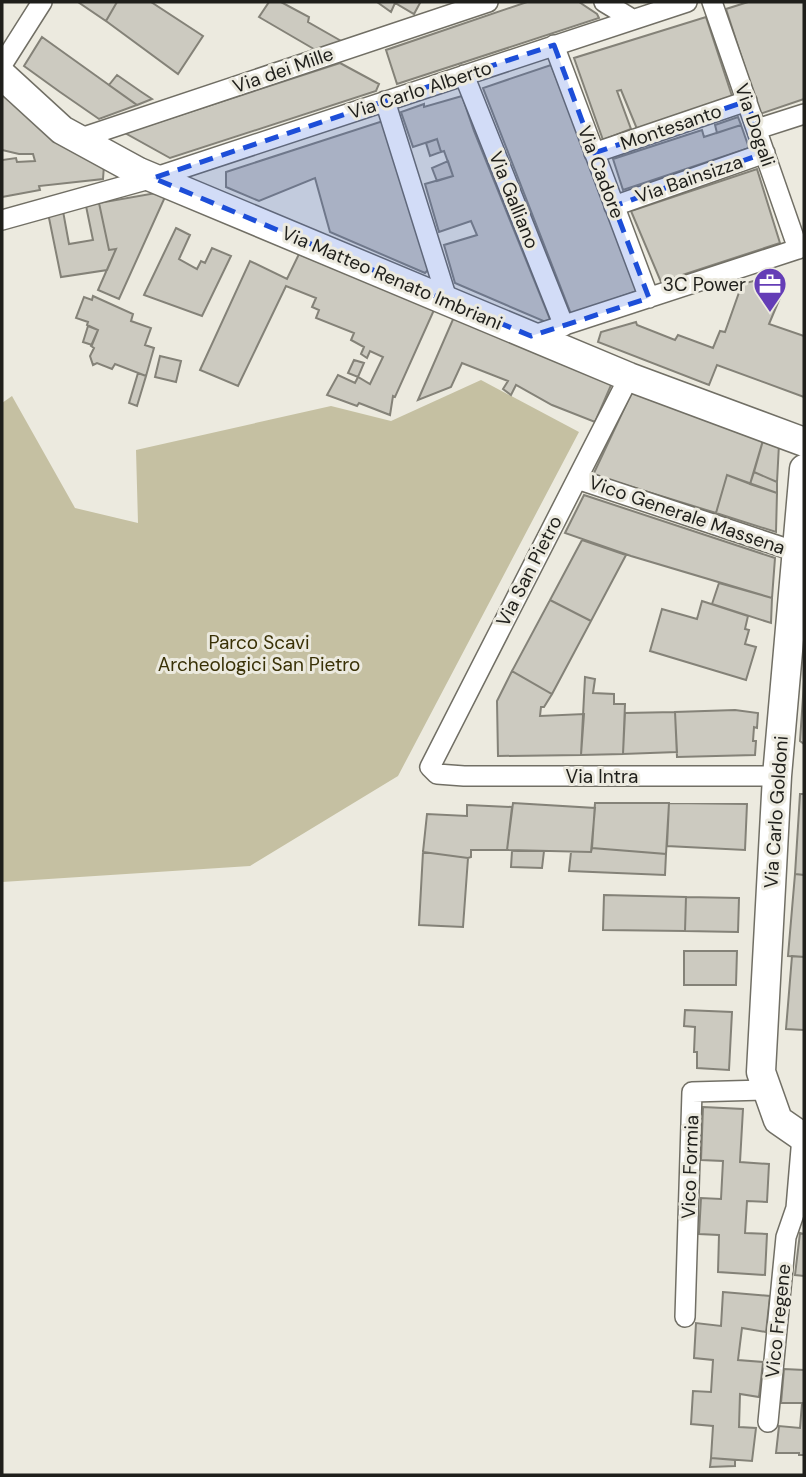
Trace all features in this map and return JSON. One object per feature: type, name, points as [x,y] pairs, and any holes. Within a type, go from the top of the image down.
[{"type":"street","points":[[2,65],[42,2]]},
{"type":"street","name":"Via dei Mille","points":[[78,139],[451,7],[488,2]]},
{"type":"street","points":[[604,2],[632,19]]},
{"type":"street","name":"Via Carlo Alberto","points":[[2,220],[153,178],[687,2]]},
{"type":"street","name":"Via Dogali","points":[[712,2],[801,248]]},
{"type":"street","name":"Via Cadore","points":[[554,45],[649,298]]},
{"type":"street","name":"Via Matteo Renato Imbriani","points":[[2,75],[62,130],[153,178],[629,377],[804,442]]},
{"type":"street","name":"Via Galliano","points":[[464,75],[564,326]]},
{"type":"street","points":[[385,101],[448,302]]},
{"type":"street","name":"Montesanto","points":[[594,153],[747,101]]},
{"type":"street","points":[[757,129],[804,114]]},
{"type":"street","name":"Via Bainsizza","points":[[614,206],[765,153]]},
{"type":"street","points":[[531,336],[801,248]]},
{"type":"street","name":"Via San Pietro","points":[[430,767],[629,377]]},
{"type":"street","name":"Via Carlo Goldoni","points":[[803,1138],[778,1120],[761,1072],[777,776],[804,469]]},
{"type":"street","name":"Vico Generale Massena","points":[[577,479],[797,552]]},
{"type":"street","name":"Via Intra","points":[[430,767],[437,774],[464,776],[777,776]]},
{"type":"street","name":"Vico Formia","points":[[685,1317],[692,1092],[767,1090]]},
{"type":"street","name":"Vico Fregene","points":[[768,1422],[786,1237],[796,1208],[803,1138]]},
{"type":"highlighted area","points":[[554,45],[594,153],[747,101],[765,153],[614,206],[649,298],[531,336],[153,178]]},
{"type":"green space","name":"Parco Scavi Archeologici San Pietro","points":[[481,380],[579,432],[398,776],[250,866],[2,882],[2,403],[12,396],[75,508],[138,523],[136,450],[331,406],[391,421]]},
{"type":"building","points":[[78,2],[117,2],[106,21]]},
{"type":"building","points":[[117,2],[151,2],[203,36],[178,74],[106,21]]},
{"type":"building","points":[[269,2],[281,2],[309,17],[308,22],[343,42],[319,52],[259,17]]},
{"type":"building","points":[[377,2],[420,3],[414,14],[395,3],[391,12]]},
{"type":"building","points":[[527,2],[579,2],[599,18],[397,84],[386,50]]},
{"type":"building","points":[[748,2],[804,2],[804,99],[760,114],[726,9]]},
{"type":"building","points":[[706,17],[733,99],[637,129],[621,90],[617,91],[631,129],[603,140],[574,58]]},
{"type":"building","points":[[42,37],[137,105],[99,119],[60,92],[24,66]]},
{"type":"building","points":[[340,63],[379,84],[376,91],[170,158],[125,133]]},
{"type":"building","points":[[551,65],[640,290],[571,314],[483,88]]},
{"type":"building","points":[[117,75],[152,99],[137,105],[109,85]]},
{"type":"building","points":[[2,95],[57,137],[104,165],[103,179],[39,186],[40,190],[2,197],[2,160],[16,158],[17,162],[35,161],[33,154],[2,150]]},
{"type":"building","points":[[462,96],[551,322],[455,283],[444,245],[477,235],[471,221],[439,232],[425,184],[453,176],[437,139],[413,147],[401,112]]},
{"type":"building","points":[[738,117],[741,125],[717,133],[715,125]]},
{"type":"building","points":[[383,121],[429,269],[425,273],[330,232],[315,178],[259,201],[226,187],[226,172]]},
{"type":"building","points":[[741,125],[749,148],[623,190],[613,159],[702,130],[704,137]]},
{"type":"building","points":[[437,139],[441,152],[430,156],[426,143]]},
{"type":"building","points":[[448,161],[453,176],[437,181],[432,168]]},
{"type":"building","points":[[757,169],[780,243],[661,282],[631,211]]},
{"type":"building","points":[[156,193],[165,197],[119,299],[98,290],[116,249],[109,250],[99,203]]},
{"type":"building","points":[[99,203],[109,250],[116,249],[107,270],[61,277],[48,213],[63,211],[69,244],[93,240],[86,206]]},
{"type":"building","points":[[176,228],[190,235],[179,259],[197,269],[201,261],[205,263],[212,248],[231,256],[202,316],[144,295]]},
{"type":"building","points":[[299,254],[434,310],[395,397],[393,396],[390,415],[327,395],[338,375],[355,383],[358,377],[370,384],[383,357],[370,351],[367,358],[361,354],[364,347],[351,340],[354,333],[316,318],[319,310],[312,307],[316,298],[286,286],[238,386],[200,370],[250,261],[287,279]]},
{"type":"building","points":[[761,279],[779,285],[776,291],[782,293],[769,324],[804,336],[804,397],[717,365],[709,385],[598,342],[601,332],[636,322],[637,325],[675,340],[678,335],[713,348],[720,331],[725,332],[742,284]]},
{"type":"building","points":[[93,296],[133,314],[131,321],[151,328],[145,345],[154,348],[146,376],[115,364],[112,369],[97,363],[93,365],[90,356],[94,348],[91,346],[98,330],[87,325],[88,322],[76,318],[84,297],[92,300]]},
{"type":"building","points":[[454,317],[612,383],[595,422],[552,405],[516,385],[511,395],[503,389],[508,381],[462,363],[451,387],[418,400]]},
{"type":"building","points":[[88,326],[98,330],[92,345],[83,342]]},
{"type":"building","points":[[160,356],[181,361],[176,382],[155,377]]},
{"type":"building","points":[[354,360],[364,363],[358,377],[348,373]]},
{"type":"building","points":[[138,373],[146,376],[137,406],[129,403]]},
{"type":"building","points":[[632,392],[764,437],[750,484],[727,475],[716,513],[593,475]]},
{"type":"building","points":[[764,437],[779,444],[777,482],[754,472]]},
{"type":"building","points":[[754,472],[777,482],[777,493],[750,484]]},
{"type":"building","points":[[727,475],[777,493],[776,532],[716,513]]},
{"type":"building","points":[[584,495],[775,558],[772,598],[631,556],[565,533]]},
{"type":"building","points":[[582,540],[626,555],[591,621],[550,600]]},
{"type":"building","points":[[719,583],[772,598],[771,623],[712,604]]},
{"type":"building","points":[[550,600],[591,621],[552,694],[512,671]]},
{"type":"building","points":[[702,601],[748,616],[745,629],[749,630],[745,644],[756,647],[746,680],[650,651],[662,609],[697,619]]},
{"type":"building","points":[[512,671],[552,694],[544,707],[541,707],[540,716],[584,714],[581,755],[498,756],[497,701]]},
{"type":"building","points":[[585,677],[595,679],[593,693],[614,694],[614,704],[625,704],[623,754],[581,755]]},
{"type":"building","points":[[804,682],[804,744],[800,741]]},
{"type":"building","points":[[735,710],[758,713],[753,741],[756,741],[755,755],[677,757],[675,712]]},
{"type":"building","points":[[675,712],[677,752],[623,754],[625,713]]},
{"type":"building","points":[[800,794],[804,794],[804,875],[795,874]]},
{"type":"building","points":[[513,803],[595,808],[591,852],[507,850]]},
{"type":"building","points":[[595,803],[669,803],[666,854],[592,848]]},
{"type":"building","points":[[669,803],[747,804],[745,850],[667,846]]},
{"type":"building","points":[[467,805],[512,807],[507,850],[471,850],[471,857],[468,858],[423,852],[427,814],[467,816]]},
{"type":"building","points":[[592,848],[666,854],[665,875],[569,871],[571,852],[591,852]]},
{"type":"building","points":[[512,851],[544,851],[542,868],[511,867]]},
{"type":"building","points":[[423,852],[468,858],[463,927],[419,925]]},
{"type":"building","points":[[795,874],[804,875],[804,957],[788,956]]},
{"type":"building","points":[[604,895],[686,897],[685,931],[603,930]]},
{"type":"building","points":[[686,897],[739,898],[738,932],[685,931]]},
{"type":"building","points":[[684,951],[737,951],[736,985],[684,985]]},
{"type":"building","points":[[792,956],[804,957],[804,1030],[786,1029]]},
{"type":"building","points":[[685,1010],[732,1012],[729,1070],[697,1068],[697,1052],[694,1052],[695,1027],[684,1026]]},
{"type":"building","points":[[703,1107],[743,1109],[740,1162],[769,1164],[767,1202],[747,1201],[745,1233],[767,1234],[765,1275],[718,1272],[719,1235],[699,1234],[701,1198],[721,1199],[723,1161],[701,1160]]},
{"type":"building","points":[[800,1233],[804,1234],[804,1276],[795,1275]]},
{"type":"building","points":[[723,1292],[770,1296],[766,1332],[742,1328],[738,1360],[763,1362],[759,1397],[740,1394],[739,1427],[756,1428],[752,1461],[711,1458],[713,1426],[691,1424],[693,1391],[711,1392],[713,1360],[694,1358],[696,1323],[721,1326]]},
{"type":"building","points":[[784,1369],[804,1370],[804,1455],[776,1453],[779,1426],[800,1428],[802,1403],[781,1403]]},
{"type":"building","points":[[711,1458],[735,1460],[735,1466],[710,1467]]},
{"type":"place","name":"3C Power","points":[[770,314]]}]
